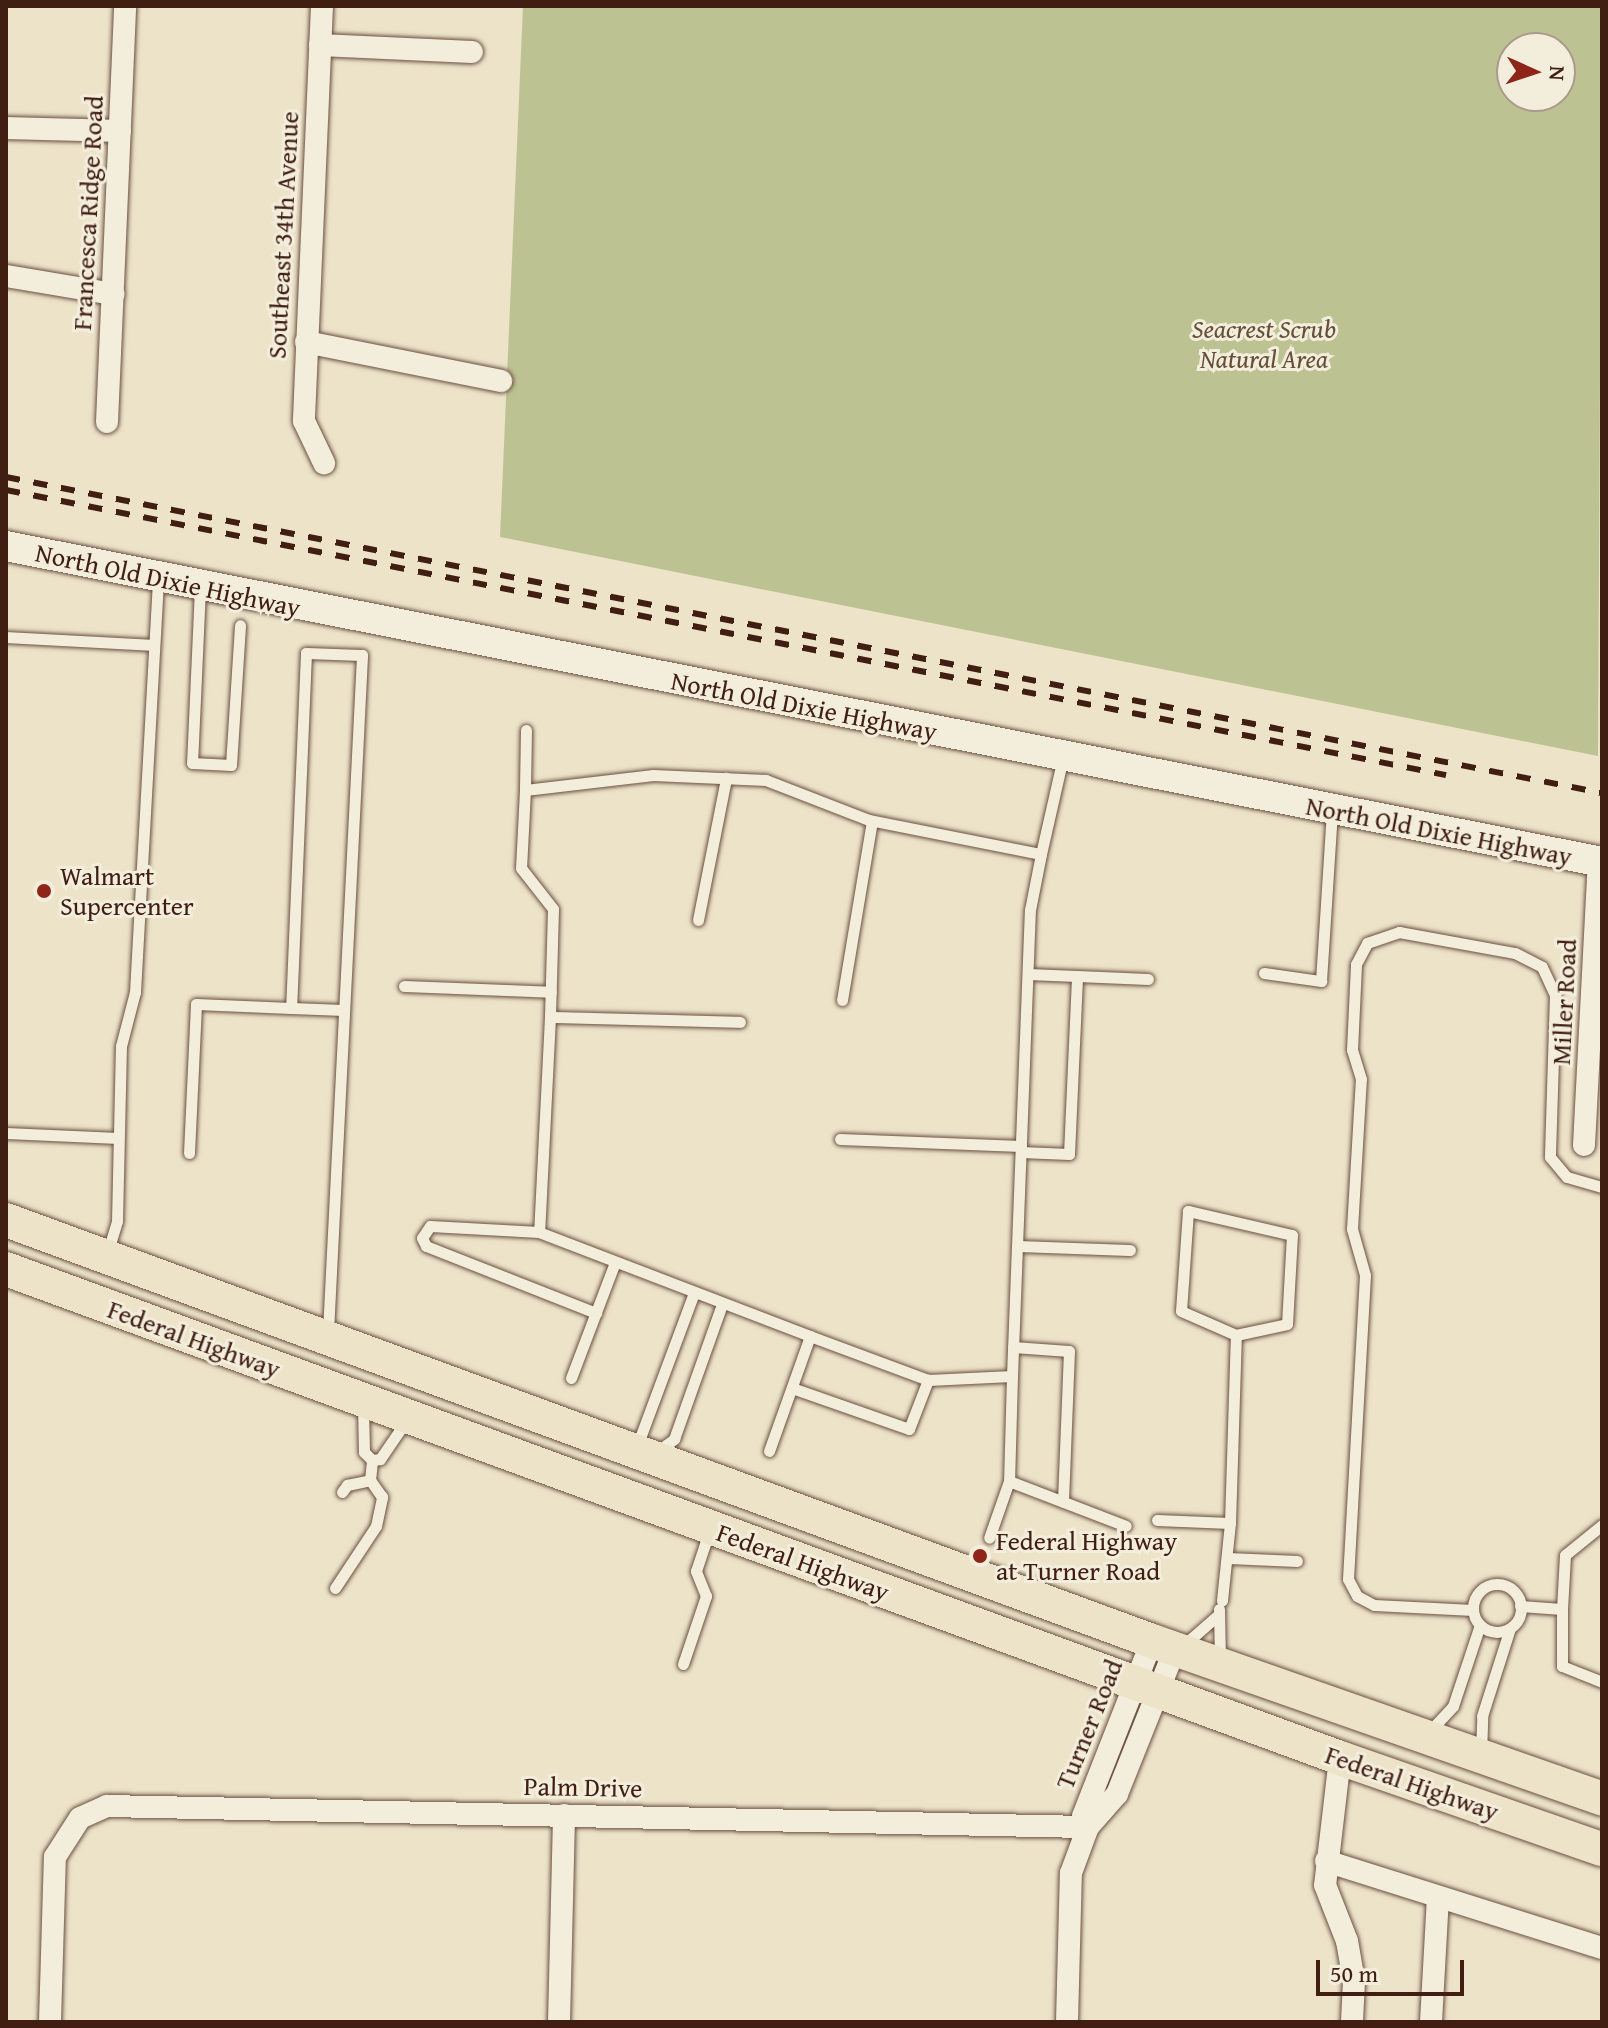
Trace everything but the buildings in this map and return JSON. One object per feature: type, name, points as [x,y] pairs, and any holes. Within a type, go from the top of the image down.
[{"type":"main road","name":"Federal Highway","points":[[6,1220],[1164,1645],[1602,1799]]},
{"type":"main road","points":[[17,1273],[77,1276],[106,1255]]},
{"type":"main road","name":"Federal Highway","points":[[17,1273],[1340,1758],[1602,1849]]},
{"type":"main road","points":[[113,1309],[126,1295],[162,1292],[282,1338],[307,1344],[333,1339]]},
{"type":"main road","points":[[328,1388],[372,1388],[593,1468],[629,1469],[643,1453]]},
{"type":"street","name":"Francesca Ridge Road","points":[[107,422],[125,6]]},
{"type":"street","name":"Southeast 34th Avenue","points":[[322,6],[304,421],[324,463]]},
{"type":"street","points":[[320,45],[472,52]]},
{"type":"street","points":[[6,128],[120,131]]},
{"type":"street","points":[[6,276],[113,294]]},
{"type":"street","points":[[306,342],[501,381]]},
{"type":"street","name":"North Old Dixie Highway","points":[[6,546],[200,588],[1601,862]]},
{"type":"street","name":"Miller Road","points":[[1584,1145],[1601,862]]},
{"type":"street","name":"Turner Road","points":[[1067,2022],[1071,1873],[1088,1827],[1083,1816],[1164,1645]]},
{"type":"street","points":[[1340,1758],[1325,1885],[1347,1941],[1354,1981],[1352,2022]]},
{"type":"street","name":"Palm Drive","points":[[50,2022],[55,1857],[80,1818],[123,1804],[1088,1827]]},
{"type":"street","points":[[559,2022],[564,1815]]},
{"type":"street","points":[[1326,1861],[1602,1948]]},
{"type":"street","points":[[1431,2022],[1438,1898]]},
{"type":"lane","points":[[106,1255],[117,1221],[121,1046],[135,992],[158,579]]},
{"type":"lane","points":[[200,588],[192,763],[231,765],[240,625]]},
{"type":"lane","points":[[6,637],[154,645]]},
{"type":"lane","points":[[291,1008],[306,653],[362,655],[344,1010],[333,1339]]},
{"type":"lane","points":[[526,730],[521,868],[553,909],[539,1232]]},
{"type":"lane","points":[[989,1538],[1009,1481],[1030,910],[1064,757]]},
{"type":"lane","points":[[525,790],[653,775],[766,780],[872,821],[1041,854]]},
{"type":"lane","points":[[698,920],[726,778]]},
{"type":"lane","points":[[1264,973],[1321,981],[1332,810]]},
{"type":"lane","points":[[842,1000],[872,821]]},
{"type":"lane","points":[[1473,1610],[1374,1605],[1357,1596],[1348,1579],[1365,1275],[1352,1229],[1361,1079],[1352,1050],[1356,964],[1367,943],[1399,932],[1515,953],[1542,967],[1555,995],[1550,1157],[1567,1177],[1602,1187]]},
{"type":"lane","points":[[1028,974],[1148,979]]},
{"type":"lane","points":[[840,1139],[1069,1154],[1077,976]]},
{"type":"lane","points":[[404,986],[551,992]]},
{"type":"lane","points":[[189,1153],[196,1004],[344,1010]]},
{"type":"lane","points":[[550,1017],[740,1022]]},
{"type":"lane","points":[[6,1133],[118,1138]]},
{"type":"lane","points":[[1188,1211],[1292,1235],[1287,1324],[1236,1335],[1181,1311],[1188,1211]]},
{"type":"lane","points":[[596,1313],[426,1246],[422,1238],[430,1226],[539,1232],[928,1380],[1012,1376]]},
{"type":"lane","points":[[1017,1246],[1130,1250]]},
{"type":"lane","points":[[571,1378],[615,1262]]},
{"type":"lane","points":[[643,1453],[694,1293]]},
{"type":"lane","points":[[643,1453],[674,1439],[722,1304]]},
{"type":"lane","points":[[1220,1665],[1219,1609],[1228,1558],[1236,1335]]},
{"type":"lane","points":[[769,1451],[810,1336]]},
{"type":"lane","points":[[1013,1347],[1069,1351],[1063,1502]]},
{"type":"lane","points":[[792,1388],[909,1429],[928,1380]]},
{"type":"lane","points":[[363,1401],[364,1452],[372,1460]]},
{"type":"lane","points":[[372,1460],[380,1459],[409,1417]]},
{"type":"lane","points":[[335,1588],[376,1526],[382,1497],[370,1480],[372,1460]]},
{"type":"lane","points":[[342,1492],[347,1485],[370,1480]]},
{"type":"lane","points":[[1009,1481],[1126,1526]]},
{"type":"lane","points":[[1157,1520],[1230,1523]]},
{"type":"lane","points":[[1602,1525],[1565,1555],[1562,1609],[1562,1666],[1602,1682]]},
{"type":"lane","points":[[683,1664],[706,1596],[696,1571],[711,1528]]},
{"type":"lane","points":[[1228,1558],[1297,1561]]},
{"type":"lane","points":[[1481,1758],[1482,1716],[1520,1606],[1514,1591],[1491,1585],[1478,1594],[1473,1610],[1480,1625],[1494,1632],[1510,1628]]},
{"type":"lane","points":[[1520,1606],[1562,1609]]},
{"type":"lane","points":[[1164,1645],[1195,1639],[1219,1609]]},
{"type":"lane","points":[[1423,1738],[1453,1706],[1480,1625]]},
{"type":"green space","name":"Seacrest Scrub Natural Area","points":[[523,6],[1602,6],[1598,756],[500,537]]},
{"type":"railway","points":[[6,477],[1602,793]]},
{"type":"railway","points":[[6,490],[1446,775]]},
{"type":"place","name":"Walmart Supercenter","points":[[44,891]]},
{"type":"place","name":"Federal Highway at Turner Road","points":[[980,1556]]}]
